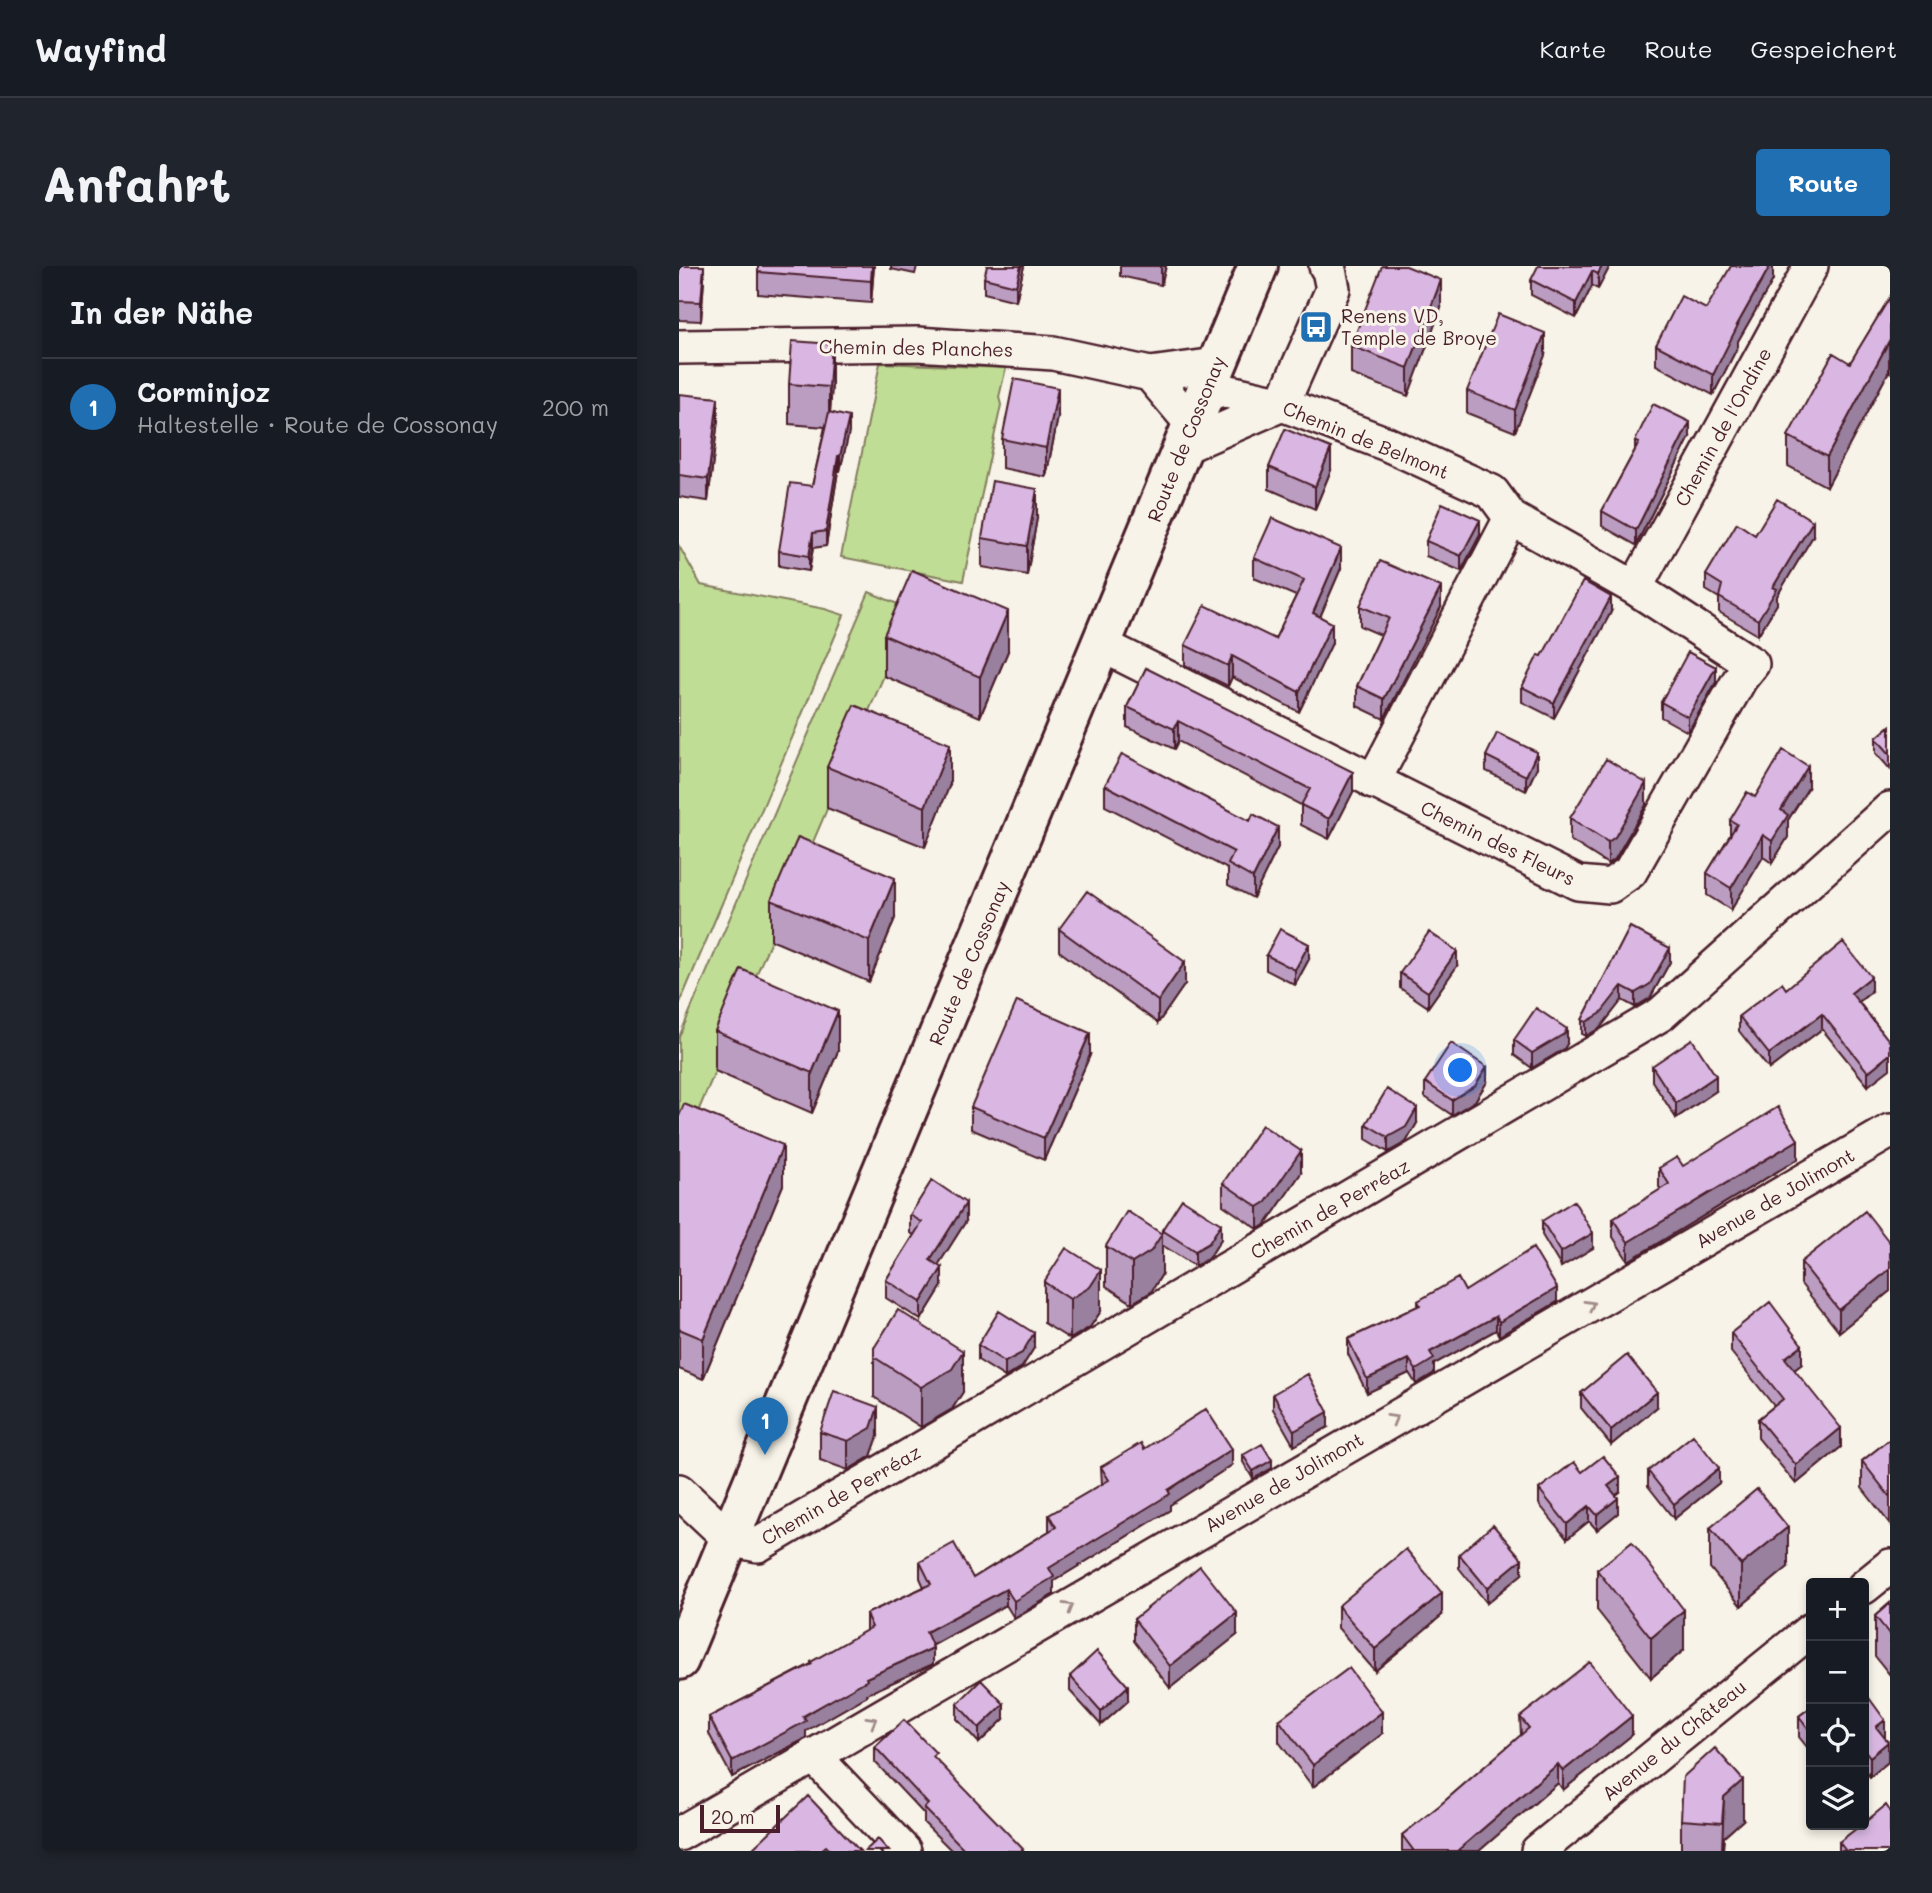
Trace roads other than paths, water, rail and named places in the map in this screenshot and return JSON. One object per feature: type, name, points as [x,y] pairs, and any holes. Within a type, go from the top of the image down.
[{"type":"main road","name":"Route de Cossonay","points":[[679,1660],[1258,266]]},
{"type":"street","points":[[1150,374],[1188,436],[1282,404],[1333,289],[1326,266]]},
{"type":"street","name":"Chemin de l'Ondine","points":[[1635,588],[1811,266]]},
{"type":"street","name":"Chemin des Planches","points":[[679,347],[917,344],[1053,353],[1150,374],[1212,376]]},
{"type":"street","name":"Chemin de Belmont","points":[[1212,376],[1387,444],[1492,492],[1510,518],[1635,588]]},
{"type":"street","points":[[1373,782],[1510,518]]},
{"type":"street","name":"Chemin des Fleurs","points":[[1102,645],[1578,883],[1610,886],[1630,872],[1740,679],[1752,664],[1635,588]]},
{"type":"street","name":"Chemin de Perréaz","points":[[730,1539],[758,1545],[1661,1014],[1890,809]]},
{"type":"street","name":"Avenue de Jolimont","points":[[679,1834],[1890,1131]]},
{"type":"street","points":[[679,1491],[730,1539]]},
{"type":"street","points":[[1869,1583],[1890,1566]]},
{"type":"street","name":"Avenue du Château","points":[[1538,1851],[1806,1634]]},
{"type":"street","points":[[813,1755],[904,1851]]},
{"type":"place","name":"Renens VD, Temple de Broye","points":[[1316,327]]},
{"type":"place","name":"Corminjoz","points":[[765,1455]]}]
